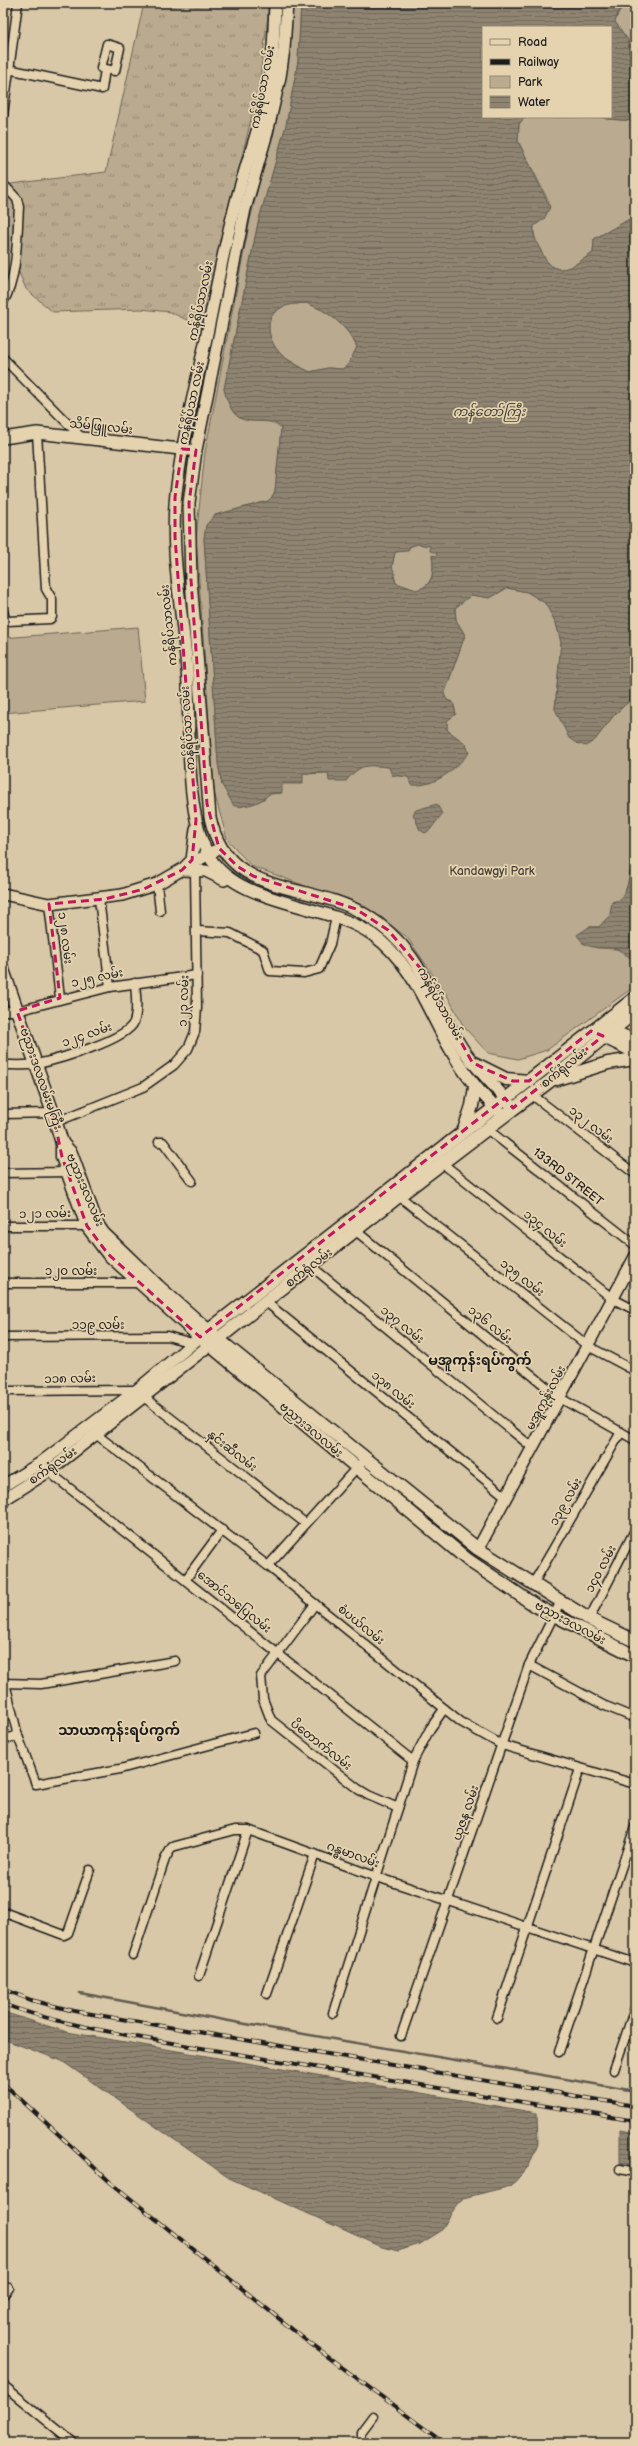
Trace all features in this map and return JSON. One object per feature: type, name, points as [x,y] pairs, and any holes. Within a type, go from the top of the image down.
[{"type":"main road","name":"ကန်ရိပ်သာလမ်း","points":[[275,3],[274,43],[266,97],[234,208],[182,449],[176,497],[175,537],[186,652],[192,774],[196,820],[208,855],[217,868],[240,886],[336,917],[356,925],[385,944],[415,981],[457,1061],[475,1087],[503,1116]]},
{"type":"main road","name":"ကန်ရိပ်သာ လမ်း","points":[[287,3],[284,49],[280,77],[267,133],[245,209],[196,450],[189,503],[191,580],[207,804],[213,832],[219,848],[237,866],[253,876],[356,909],[379,923],[392,934],[421,969],[455,1035],[472,1062],[513,1108]]},
{"type":"main road","name":"သိမ်ဖြူလမ်း","points":[[3,438],[37,433],[196,450]]},
{"type":"main road","points":[[182,870],[192,860],[196,844],[196,820]]},
{"type":"main road","points":[[3,894],[49,904],[122,895],[157,884],[219,848]]},
{"type":"main road","points":[[182,870],[206,871],[240,886]]},
{"type":"main road","name":"ဗညားဒလလမ်းမကြီး","points":[[3,970],[55,1118],[62,1143]]},
{"type":"main road","points":[[601,1030],[635,998]]},
{"type":"main road","points":[[431,1012],[441,1006]]},
{"type":"main road","points":[[601,1030],[635,1012]]},
{"type":"main road","points":[[601,1030],[635,1041]]},
{"type":"main road","points":[[601,1030],[635,1052]]},
{"type":"main road","name":"စက်ရုံလမ်း","points":[[3,1500],[49,1471],[97,1435],[200,1337],[494,1106],[601,1030]]},
{"type":"main road","name":"စက်ရုံလမ်း","points":[[3,1486],[39,1464],[214,1342],[399,1196],[550,1081],[601,1030]]},
{"type":"main road","points":[[550,1081],[597,1066],[635,1059]]},
{"type":"main road","points":[[472,1062],[506,1079],[529,1081]]},
{"type":"main road","points":[[464,1130],[472,1106],[475,1087]]},
{"type":"main road","name":"ဗညားဒလလမ်း","points":[[62,1143],[62,1156],[87,1226],[200,1337]]},
{"type":"main road","name":"ဗညားဒလလမ်း","points":[[62,1143],[71,1153],[97,1224],[112,1250],[140,1283],[200,1337],[214,1342],[365,1457],[478,1549],[588,1618],[635,1641]]},
{"type":"main road","name":"မအူကုန်းလမ်း","points":[[478,1549],[505,1496],[533,1448],[635,1257]]},
{"type":"main road","name":"ဗညားဒလလမ်း","points":[[214,1342],[356,1468],[468,1560],[511,1591],[635,1656]]},
{"type":"street","points":[[3,115],[18,3]]},
{"type":"street","points":[[8,69],[102,89],[105,69]]},
{"type":"street","points":[[3,184],[17,199],[19,207],[13,273],[8,294],[3,302]]},
{"type":"street","points":[[3,358],[82,438]]},
{"type":"street","points":[[3,611],[5,620],[8,621],[50,620],[52,617],[52,599],[46,589],[37,433]]},
{"type":"street","name":"၁၂၃ လမ်း","points":[[3,1114],[55,1118],[143,1087],[174,1065],[188,1049],[195,1032],[198,932],[195,871]]},
{"type":"street","points":[[157,884],[160,911]]},
{"type":"street","points":[[99,899],[110,987]]},
{"type":"street","name":"၁၂၈ လမ်း","points":[[49,904],[60,998]]},
{"type":"street","points":[[198,932],[230,932],[263,950],[270,971],[275,973],[304,973],[319,969],[330,944],[336,917]]},
{"type":"street","name":"၁၂၅ လမ်း","points":[[3,1011],[17,1011],[60,998],[110,987],[197,975]]},
{"type":"street","name":"၁၂၄ လမ်း","points":[[3,1065],[36,1065],[111,1041],[126,1033],[134,1023],[136,1001],[135,983]]},
{"type":"street","name":"၁၃၂ လမ်း","points":[[532,1094],[635,1174]]},
{"type":"street","name":"133RD STREET","points":[[487,1129],[635,1245]]},
{"type":"street","points":[[159,1142],[163,1142],[192,1181]]},
{"type":"street","name":"၁၃၄ လမ်း","points":[[442,1163],[613,1299],[635,1310]]},
{"type":"street","points":[[3,1174],[68,1172]]},
{"type":"street","name":"၁၃၅ လမ်း","points":[[399,1196],[588,1346],[635,1372]]},
{"type":"street","name":"၁၂၁ လမ်း","points":[[3,1226],[87,1226]]},
{"type":"street","name":"၁၃၆ လမ်း","points":[[356,1231],[560,1398],[635,1440]]},
{"type":"street","name":"၁၃၇ လမ်း","points":[[311,1266],[533,1448]]},
{"type":"street","name":"၁၂၀ လမ်း","points":[[3,1283],[140,1283]]},
{"type":"street","name":"၁၃၈ လမ်း","points":[[266,1302],[505,1496]]},
{"type":"street","name":"၁၁၉ လမ်း","points":[[3,1337],[200,1337]]},
{"type":"street","name":"၁၁၈ လမ်း","points":[[3,1391],[141,1394]]},
{"type":"street","name":"နှင်းဆီလမ်း","points":[[141,1394],[305,1523]]},
{"type":"street","name":"၁၃၉ လမ်း","points":[[533,1584],[621,1432]]},
{"type":"street","name":"စံပယ်လမ်း","points":[[97,1435],[268,1566],[444,1709],[471,1728],[502,1745],[635,1784]]},
{"type":"street","points":[[268,1566],[365,1457]]},
{"type":"street","name":"အောင်သပြေလမ်း","points":[[39,1464],[186,1579],[413,1761]]},
{"type":"street","points":[[186,1579],[222,1530]]},
{"type":"street","name":"၁၄၀ လမ်း","points":[[588,1618],[635,1530]]},
{"type":"street","name":"ယုဇန လမ်း","points":[[401,2036],[529,1666],[560,1600]]},
{"type":"street","points":[[278,1653],[315,1604]]},
{"type":"street","name":"ပိတောက်လမ်း","points":[[278,1653],[261,1676],[263,1699],[271,1720],[368,1795],[398,1808]]},
{"type":"street","points":[[175,1661],[41,1684],[4,1683],[18,1736],[36,1784],[120,1769],[254,1733]]},
{"type":"street","points":[[529,1666],[604,1705],[635,1718]]},
{"type":"street","points":[[333,2013],[413,1761],[430,1729],[444,1709]]},
{"type":"street","points":[[3,1739],[18,1736]]},
{"type":"street","points":[[497,2018],[580,1769]]},
{"type":"street","points":[[559,2052],[635,1827]]},
{"type":"street","name":"ဂန္ဓမာလမ်း","points":[[133,1956],[165,1859],[172,1847],[235,1830],[248,1830],[377,1877],[449,1899],[528,1928],[635,1963]]},
{"type":"street","points":[[199,1976],[248,1830]]},
{"type":"street","points":[[267,1994],[315,1854]]},
{"type":"street","points":[[3,1912],[64,1935],[68,1933],[90,1870]]},
{"type":"street","points":[[614,2070],[631,2035],[635,2008]]},
{"type":"street","points":[[620,2169],[635,2172]]},
{"type":"street","points":[[3,2295],[9,2288]]},
{"type":"street","points":[[3,2385],[74,2443]]},
{"type":"street","points":[[360,2443],[361,2432],[372,2416]]},
{"type":"highlighted area","points":[[182,449],[196,450],[189,503],[191,580],[207,804],[219,848],[237,866],[253,876],[356,909],[388,930],[421,969],[472,1062],[485,1069],[513,1081],[529,1081],[591,1031],[603,1036],[513,1108],[505,1098],[200,1337],[108,1254],[87,1226],[62,1157],[53,1113],[17,1011],[60,998],[49,904],[105,899],[144,889],[182,870],[192,860],[196,820],[175,537],[175,497]]},
{"type":"green space","points":[[144,3],[268,3],[268,16],[259,85],[202,327],[170,312],[141,309],[53,312],[26,289],[9,249],[3,185],[106,172]]},
{"type":"green space","name":"Kandawgyi Park","points":[[292,3],[301,3],[298,61],[286,126],[258,223],[224,389],[231,408],[239,417],[251,421],[270,422],[281,428],[275,491],[268,501],[215,515],[204,538],[218,763],[222,785],[240,807],[264,799],[269,794],[281,793],[281,784],[302,774],[354,771],[365,765],[389,767],[392,775],[408,777],[466,744],[447,730],[447,721],[455,710],[453,702],[447,700],[444,695],[465,635],[456,620],[455,608],[471,595],[490,598],[507,588],[527,592],[545,603],[556,623],[561,642],[555,709],[595,740],[614,715],[635,696],[635,811],[633,822],[635,839],[634,863],[624,894],[620,900],[612,902],[610,915],[599,927],[589,927],[582,943],[597,948],[617,949],[635,961],[635,986],[547,1050],[518,1059],[488,1053],[464,1027],[447,995],[407,937],[363,907],[251,866],[227,839],[214,792],[196,538],[205,452],[250,220],[276,114]]},
{"type":"green space","points":[[625,3],[635,3],[635,58],[629,53],[628,40],[615,22],[618,13]]},
{"type":"green space","points":[[524,118],[604,118],[635,121],[635,216],[594,239],[593,253],[578,263],[564,269],[558,269],[552,266],[546,259],[534,235],[534,226],[541,220],[549,202],[518,141],[519,124]]},
{"type":"green space","points":[[306,303],[329,314],[348,332],[353,339],[357,347],[349,365],[342,369],[328,368],[310,372],[283,356],[273,344],[269,331],[269,325],[270,319],[274,313],[285,306]]},
{"type":"green space","points":[[418,544],[430,546],[437,553],[437,556],[432,556],[433,572],[430,581],[422,588],[416,590],[396,583],[392,567],[395,552]]},
{"type":"green space","points":[[138,627],[145,701],[3,713],[3,638]]},
{"type":"water","name":"ကန်တော်ကြီး","points":[[301,3],[625,3],[618,13],[615,22],[628,40],[629,53],[635,58],[635,121],[604,118],[612,118],[612,26],[482,26],[482,118],[524,118],[519,124],[518,141],[550,207],[544,219],[534,226],[534,235],[546,259],[552,266],[558,269],[564,269],[578,263],[593,253],[594,239],[635,216],[635,696],[614,715],[595,740],[586,746],[576,743],[569,738],[555,709],[561,642],[556,623],[545,603],[527,592],[507,588],[490,598],[471,595],[455,608],[456,620],[465,635],[444,694],[447,700],[453,702],[456,714],[447,721],[447,730],[466,744],[469,753],[444,776],[428,783],[412,785],[408,777],[392,775],[389,767],[381,766],[365,766],[360,768],[346,781],[329,781],[328,773],[303,774],[303,784],[282,784],[282,793],[269,794],[262,800],[244,806],[234,806],[222,785],[218,763],[204,538],[206,525],[215,515],[268,501],[275,491],[281,428],[274,423],[267,421],[251,421],[243,419],[236,414],[229,405],[224,389],[258,223],[286,125],[298,61]],"holes":[[[306,303],[329,314],[336,320],[348,332],[357,347],[348,365],[342,369],[328,368],[310,372],[283,356],[273,344],[269,331],[269,325],[270,319],[274,313],[279,309],[292,304]],[[418,544],[430,546],[430,551],[437,553],[436,556],[432,555],[433,572],[427,585],[416,590],[396,583],[394,578],[395,574],[392,567],[395,552],[408,551],[410,546]]]},
{"type":"water","points":[[437,804],[442,814],[430,830],[425,833],[420,830],[413,814],[416,810]]},
{"type":"water","points":[[635,848],[635,961],[619,950],[586,944],[577,935],[589,927],[599,927],[610,915],[612,902],[620,900],[626,891]]},
{"type":"water","points":[[3,2012],[67,2032],[537,2113],[538,2143],[529,2166],[511,2186],[463,2198],[452,2212],[441,2231],[420,2244],[398,2251],[382,2247],[229,2178],[62,2061],[3,2039]]},
{"type":"water","points":[[620,2130],[635,2133],[635,2166],[620,2163]]},
{"type":"waterway","points":[[80,1993],[240,2023],[635,2091]]},
{"type":"railway","points":[[3,1989],[31,2000],[74,2011],[635,2106]]},
{"type":"railway","points":[[3,2004],[52,2019],[136,2037],[635,2121]]},
{"type":"railway","points":[[3,2083],[110,2182],[308,2342],[444,2443]]},
{"type":"district","name":"မအူကုန်းရပ်ကွက်","points":[[480,1360]]},
{"type":"district","name":"သာယာကုန်းရပ်ကွက်","points":[[119,1730]]}]
